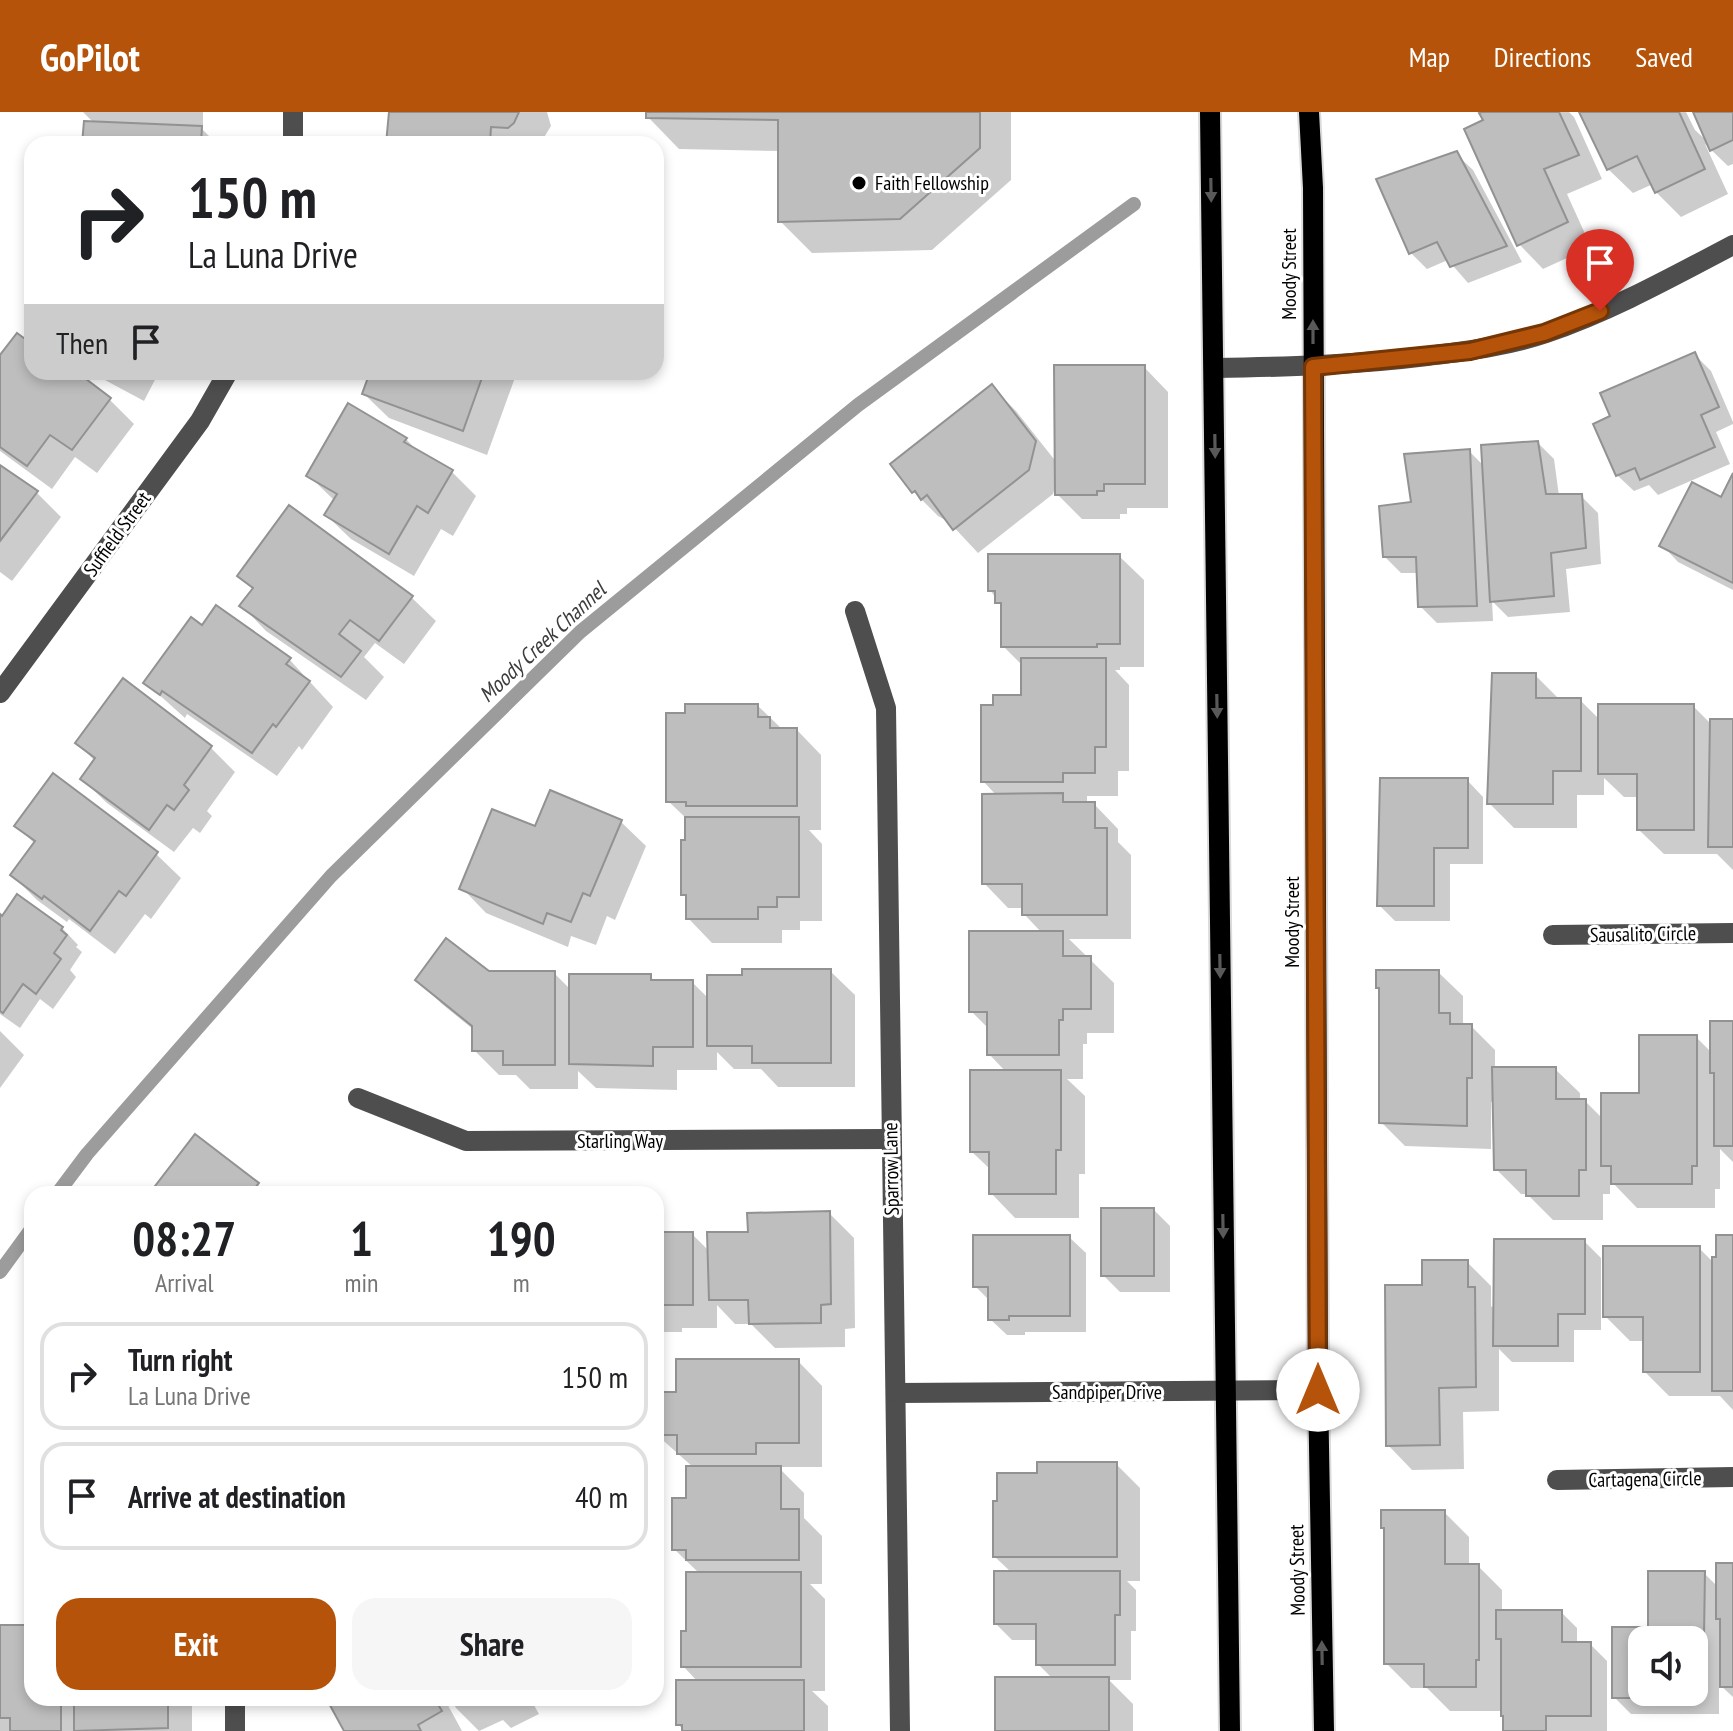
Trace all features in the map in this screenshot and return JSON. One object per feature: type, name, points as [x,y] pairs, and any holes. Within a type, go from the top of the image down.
[{"type":"main road","points":[[1210,112],[1230,1731]]},
{"type":"main road","name":"Moody Street","points":[[1309,112],[1313,188],[1318,1390],[1324,1731]]},
{"type":"street","points":[[293,112],[293,136]]},
{"type":"street","points":[[1214,368],[1313,367],[1470,351],[1544,333],[1627,300],[1733,245]]},
{"type":"street","name":"Suffield Street","points":[[0,693],[200,421],[223,380]]},
{"type":"street","name":"Sparrow Lane","points":[[855,611],[886,708],[900,1731]]},
{"type":"street","name":"Sausalito Circle","points":[[1553,935],[1733,933]]},
{"type":"street","name":"Starling Way","points":[[358,1098],[466,1141],[890,1139]]},
{"type":"street","name":"Sandpiper Drive","points":[[896,1393],[1318,1390]]},
{"type":"street","name":"Cartagena Circle","points":[[1557,1480],[1733,1477]]},
{"type":"street","points":[[235,1706],[235,1731]]},
{"type":"building","points":[[389,112],[519,112],[508,128],[491,127],[490,136],[387,136]]},
{"type":"building","name":"Faith Fellowship","points":[[646,112],[980,112],[980,148],[900,219],[778,222],[778,120],[646,118]]},
{"type":"building","points":[[1559,112],[1579,155],[1544,169],[1568,222],[1517,246],[1464,129],[1483,120],[1479,113]]},
{"type":"building","points":[[1579,112],[1679,112],[1705,169],[1655,193],[1637,156],[1607,170]]},
{"type":"building","points":[[1693,112],[1733,112],[1733,140],[1710,151]]},
{"type":"building","points":[[84,121],[202,126],[201,136],[83,136]]},
{"type":"building","points":[[1457,151],[1507,246],[1450,267],[1437,242],[1409,254],[1376,179]]},
{"type":"building","points":[[17,333],[24,338],[24,380],[87,380],[111,398],[72,450],[50,435],[27,466],[0,447],[0,355]]},
{"type":"building","points":[[1695,352],[1719,407],[1701,415],[1715,447],[1640,480],[1635,468],[1616,476],[1593,424],[1610,416],[1600,393]]},
{"type":"building","points":[[1054,365],[1145,365],[1145,484],[1104,484],[1104,491],[1097,491],[1097,495],[1055,495]]},
{"type":"building","points":[[367,380],[481,380],[463,431],[362,394]]},
{"type":"building","points":[[992,384],[1036,441],[1029,470],[953,530],[927,495],[921,500],[915,491],[912,493],[890,464]]},
{"type":"building","points":[[348,403],[407,438],[404,442],[453,470],[428,513],[417,506],[389,554],[324,515],[337,494],[306,476]]},
{"type":"building","points":[[1538,441],[1546,494],[1582,494],[1586,548],[1551,553],[1554,596],[1490,602],[1481,445]]},
{"type":"building","points":[[1470,449],[1477,606],[1418,607],[1416,557],[1383,557],[1379,506],[1411,502],[1404,454]]},
{"type":"building","points":[[0,465],[38,491],[0,541]]},
{"type":"building","points":[[1733,473],[1733,583],[1659,546],[1692,482],[1721,497]]},
{"type":"building","points":[[289,505],[413,596],[379,641],[350,620],[339,634],[361,651],[341,677],[239,606],[253,588],[237,576]]},
{"type":"building","points":[[988,554],[1120,554],[1120,644],[1097,644],[1097,647],[1001,647],[1001,603],[995,603],[995,591],[988,591]]},
{"type":"building","points":[[216,605],[291,658],[286,664],[310,681],[252,753],[162,691],[160,695],[143,683],[191,617],[202,625]]},
{"type":"building","points":[[1021,658],[1106,658],[1106,747],[1095,747],[1095,773],[1063,773],[1063,782],[981,782],[981,705],[993,705],[993,695],[1021,695]]},
{"type":"building","points":[[1492,673],[1536,673],[1536,698],[1581,698],[1581,771],[1553,771],[1553,804],[1487,804]]},
{"type":"building","points":[[123,678],[212,746],[184,785],[189,790],[174,810],[167,805],[149,830],[80,779],[95,758],[75,743]]},
{"type":"building","points":[[685,704],[758,704],[758,717],[770,717],[770,728],[797,728],[797,806],[686,806],[686,802],[666,802],[666,713],[685,713]]},
{"type":"building","points":[[1598,704],[1694,704],[1694,830],[1637,830],[1637,774],[1598,774]]},
{"type":"building","points":[[1710,719],[1733,719],[1733,847],[1708,847]]},
{"type":"building","points":[[53,773],[158,852],[126,896],[119,891],[90,931],[10,875],[35,841],[14,826]]},
{"type":"building","points":[[1380,778],[1468,778],[1468,848],[1434,848],[1434,906],[1377,906]]},
{"type":"building","points":[[550,790],[622,820],[590,896],[583,893],[571,922],[547,913],[543,924],[459,889],[492,809],[535,826]]},
{"type":"building","points":[[1063,793],[1063,802],[1095,802],[1095,828],[1107,828],[1107,915],[1022,915],[1022,884],[982,884],[982,794]]},
{"type":"building","points":[[685,817],[799,817],[799,897],[777,897],[777,907],[758,907],[758,919],[686,919],[686,895],[681,895],[681,840],[685,840]]},
{"type":"building","points":[[17,894],[63,927],[61,930],[67,935],[54,953],[61,959],[36,994],[23,984],[3,1013],[0,1011],[0,914],[2,916]]},
{"type":"building","points":[[969,931],[1063,931],[1063,956],[1091,956],[1091,1009],[1063,1009],[1063,1020],[1059,1020],[1059,1055],[987,1055],[987,1012],[969,1012]]},
{"type":"building","points":[[446,938],[489,971],[555,971],[555,1065],[503,1065],[503,1051],[472,1051],[472,1026],[415,980]]},
{"type":"building","points":[[742,969],[831,969],[831,1063],[752,1063],[752,1046],[707,1046],[707,975],[742,975]]},
{"type":"building","points":[[1376,970],[1439,970],[1439,1013],[1450,1013],[1450,1024],[1472,1024],[1472,1078],[1467,1078],[1467,1126],[1379,1123],[1379,988],[1376,988]]},
{"type":"building","points":[[569,974],[651,974],[651,980],[693,980],[693,1047],[653,1047],[653,1066],[569,1064]]},
{"type":"building","points":[[1710,1021],[1733,1021],[1733,1146],[1714,1146]]},
{"type":"building","points":[[1639,1035],[1697,1035],[1697,1166],[1692,1166],[1692,1184],[1611,1184],[1611,1166],[1601,1166],[1601,1093],[1639,1093]]},
{"type":"building","points":[[1492,1067],[1556,1067],[1556,1099],[1586,1099],[1586,1170],[1579,1170],[1579,1196],[1526,1196],[1526,1170],[1494,1170]]},
{"type":"building","points":[[970,1070],[1061,1070],[1061,1150],[1056,1150],[1056,1194],[989,1194],[989,1152],[970,1152]]},
{"type":"building","points":[[195,1134],[259,1183],[257,1186],[155,1186]]},
{"type":"building","points":[[1101,1208],[1154,1208],[1154,1276],[1101,1276]]},
{"type":"building","points":[[830,1211],[831,1304],[821,1305],[821,1323],[749,1324],[748,1300],[709,1300],[707,1232],[748,1232],[747,1213]]},
{"type":"building","points":[[664,1232],[693,1232],[693,1305],[664,1305]]},
{"type":"building","points":[[973,1235],[1070,1235],[1070,1316],[1009,1316],[1009,1320],[988,1320],[988,1287],[973,1287]]},
{"type":"building","points":[[1716,1235],[1733,1235],[1733,1391],[1712,1391],[1712,1257],[1716,1257]]},
{"type":"building","points":[[1494,1239],[1585,1239],[1585,1314],[1558,1314],[1558,1346],[1493,1346]]},
{"type":"building","points":[[1603,1246],[1700,1246],[1700,1372],[1643,1372],[1643,1317],[1603,1317]]},
{"type":"building","points":[[1422,1260],[1468,1260],[1468,1287],[1475,1287],[1476,1387],[1439,1388],[1440,1445],[1386,1446],[1385,1285],[1422,1285]]},
{"type":"building","points":[[676,1359],[799,1359],[799,1443],[756,1443],[756,1454],[677,1454],[677,1435],[664,1435],[664,1392],[676,1392]]},
{"type":"building","points":[[1037,1462],[1117,1462],[1117,1557],[993,1557],[993,1501],[997,1501],[997,1473],[1037,1473]]},
{"type":"building","points":[[686,1466],[781,1466],[781,1509],[799,1509],[799,1560],[686,1560],[686,1550],[672,1550],[672,1498],[686,1498]]},
{"type":"building","points":[[1381,1510],[1445,1510],[1445,1564],[1479,1564],[1476,1687],[1424,1687],[1424,1664],[1384,1664],[1384,1528],[1381,1528]]},
{"type":"building","points":[[1716,1563],[1733,1563],[1733,1687],[1720,1687]]},
{"type":"building","points":[[994,1571],[1120,1571],[1120,1615],[1115,1615],[1115,1665],[1036,1665],[1036,1624],[994,1624]]},
{"type":"building","points":[[1648,1571],[1705,1571],[1704,1626],[1648,1626]]},
{"type":"building","points":[[686,1572],[801,1572],[801,1667],[681,1667],[681,1631],[686,1631]]},
{"type":"building","points":[[1496,1610],[1562,1610],[1562,1642],[1591,1642],[1591,1716],[1546,1716],[1546,1731],[1503,1731],[1501,1639],[1496,1639]]},
{"type":"building","points":[[0,1625],[24,1625],[24,1706],[61,1706],[61,1731],[10,1731],[10,1718],[0,1718]]},
{"type":"building","points":[[1612,1627],[1628,1627],[1628,1698],[1612,1698]]},
{"type":"building","points":[[995,1677],[1109,1677],[1109,1731],[995,1731]]},
{"type":"building","points":[[676,1680],[804,1680],[804,1731],[682,1731],[682,1725],[676,1725]]},
{"type":"building","points":[[74,1706],[168,1706],[168,1728],[74,1731]]},
{"type":"building","points":[[330,1706],[439,1706],[442,1711],[418,1725],[421,1731],[344,1731]]},
{"type":"waterway","name":"Moody Creek Channel","points":[[63,1186],[87,1154],[331,876],[580,632],[858,405],[1134,204]]},
{"type":"waterway","name":"Moody Creek Channel","points":[[0,1272],[24,1239]]},
{"type":"place","name":"Faith Fellowship","points":[[859,183]]},
{"type":"route","points":[[1318,1390],[1313,367],[1470,351],[1544,333],[1600,311]]}]
